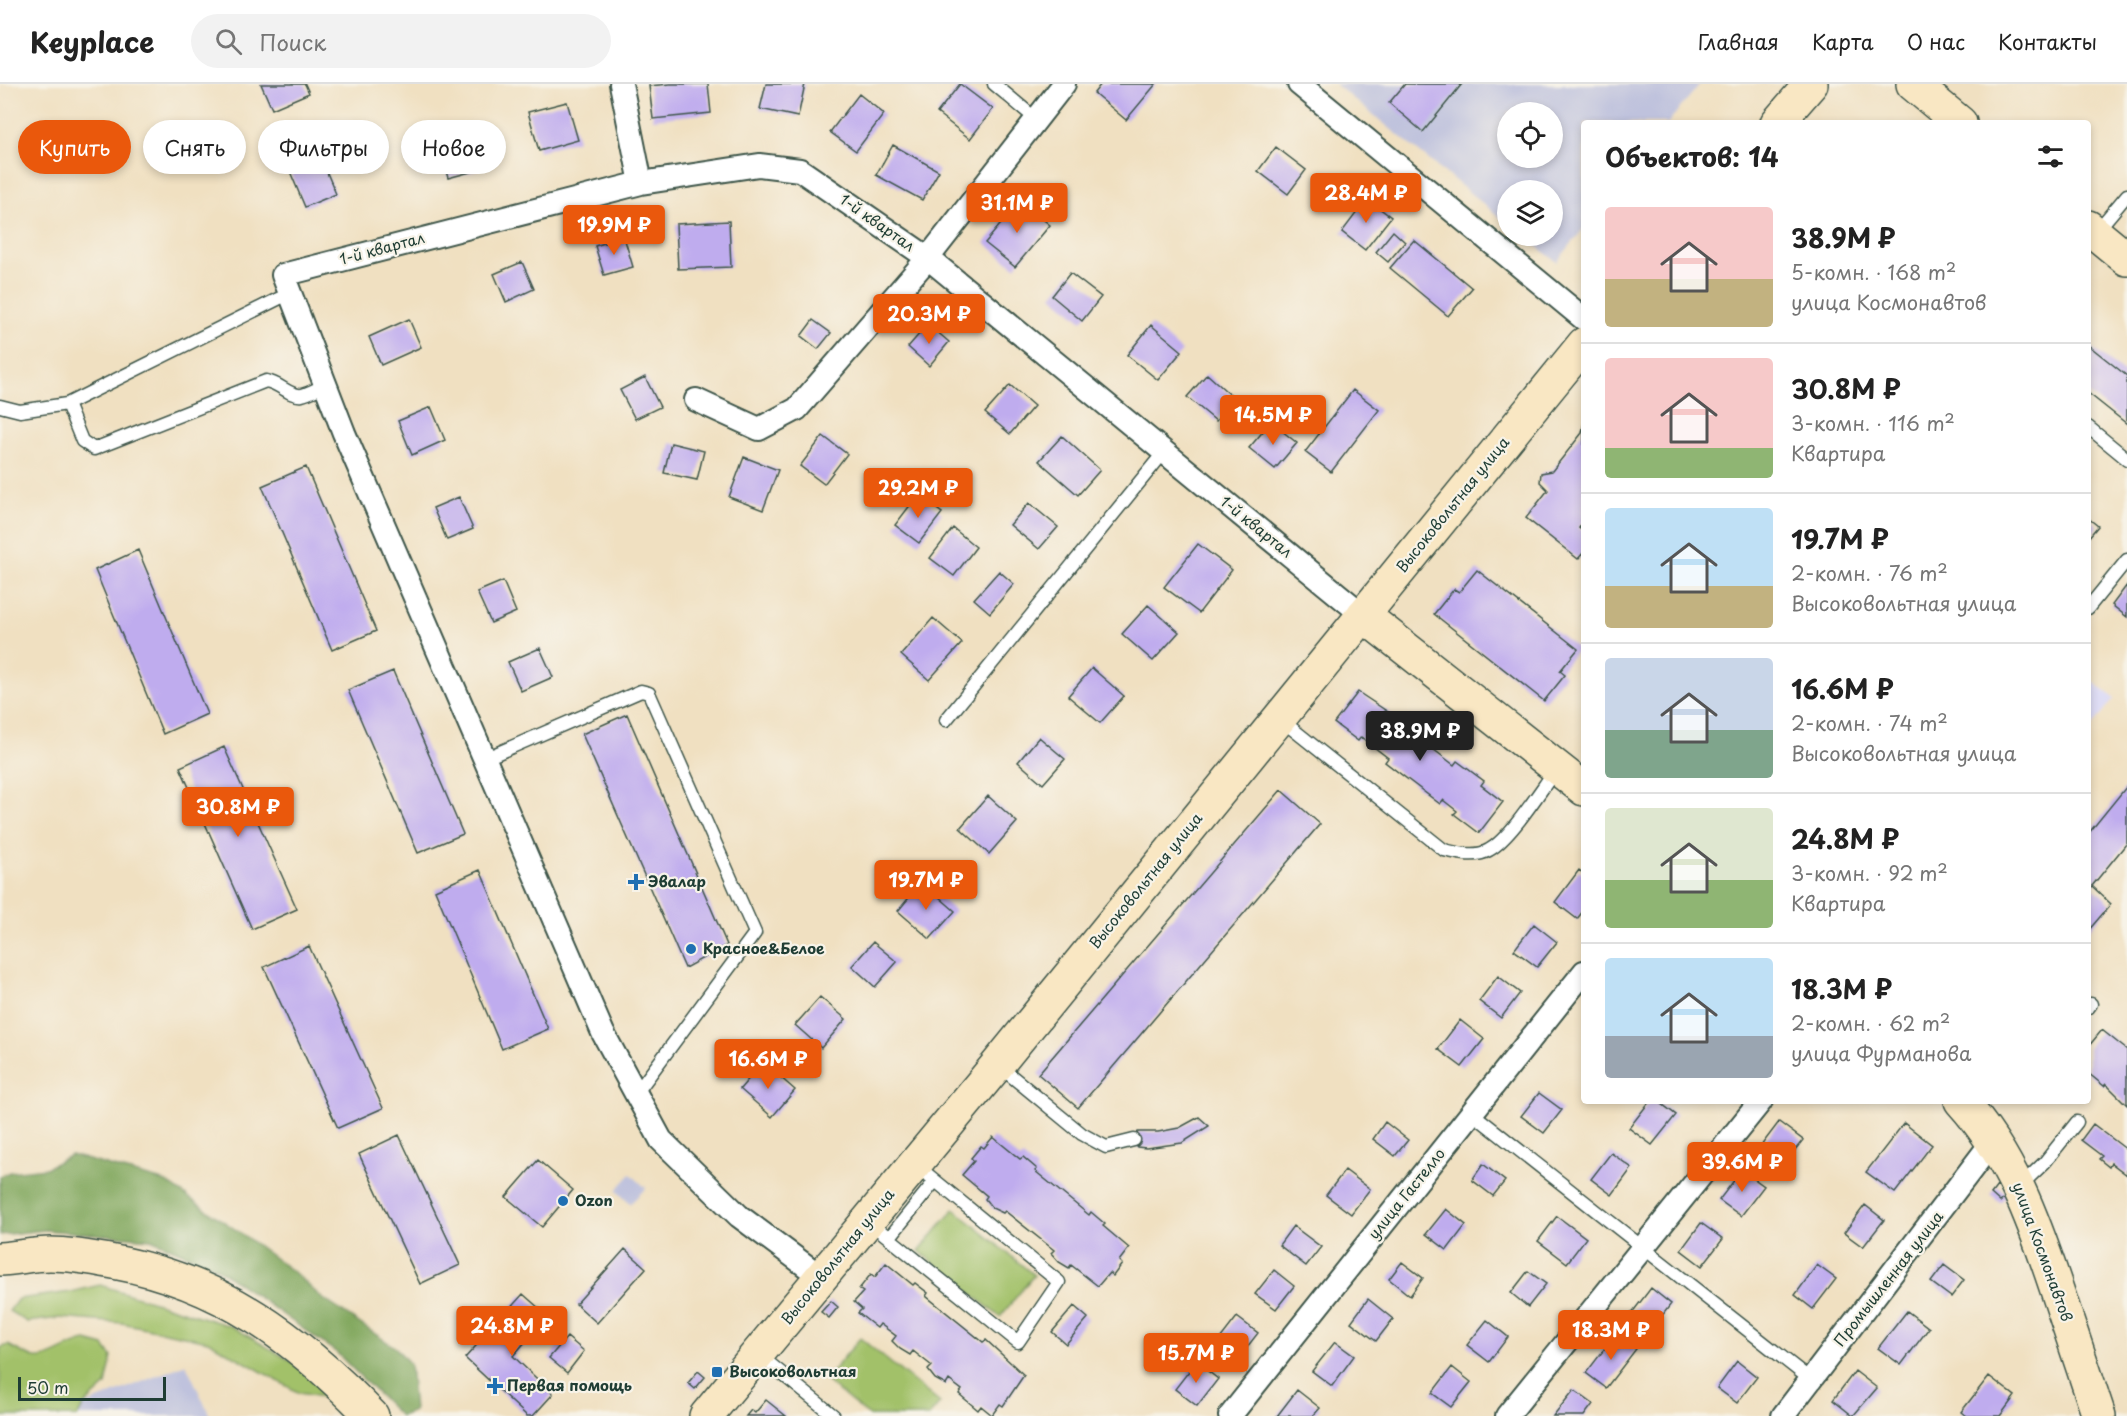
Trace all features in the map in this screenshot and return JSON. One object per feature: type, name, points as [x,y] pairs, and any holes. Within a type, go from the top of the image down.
[{"type":"street","points":[[621,84],[641,183]]},
{"type":"street","points":[[696,400],[759,429],[797,410],[928,258],[1064,84]]},
{"type":"street","points":[[1299,84],[1581,318]]},
{"type":"street","points":[[1780,120],[1811,84]]},
{"type":"street","points":[[1913,84],[1956,120]]},
{"type":"street","name":"1-й квартал","points":[[287,284],[641,183],[759,165],[800,170],[928,258],[1363,615]]},
{"type":"street","points":[[2092,230],[2127,259]]},
{"type":"street","points":[[287,284],[326,385],[484,759],[603,1033],[635,1095],[661,1140],[739,1216],[821,1277]]},
{"type":"street","name":"Высоковольтная улица","points":[[706,1416],[821,1277],[878,1229],[925,1172],[997,1065],[1363,615],[1580,357]]},
{"type":"street","points":[[1363,615],[1581,787]]},
{"type":"street","name":"улица Гастелло","points":[[1230,1416],[1581,976]]},
{"type":"street","points":[[1507,1416],[1759,1104]]},
{"type":"street","name":"улица Космонавтов","points":[[1963,1104],[1993,1142],[2019,1187],[2032,1218],[2098,1416]]},
{"type":"street","name":"Промышленная улица","points":[[1783,1416],[1993,1142]]},
{"type":"street","points":[[0,1259],[51,1254],[90,1258],[146,1268],[195,1284],[230,1301],[317,1362],[372,1416]]},
{"type":"lane","points":[[994,84],[1036,119]]},
{"type":"lane","points":[[2092,230],[2127,195]]},
{"type":"lane","points":[[0,406],[20,411],[67,404],[287,284]]},
{"type":"lane","points":[[67,404],[82,441],[94,449],[266,381],[278,382],[293,395],[302,395],[326,385]]},
{"type":"lane","points":[[2091,429],[2127,459]]},
{"type":"lane","points":[[946,720],[1164,452]]},
{"type":"lane","points":[[2091,604],[2127,560]]},
{"type":"lane","points":[[484,759],[641,691],[649,693],[755,933],[635,1095]]},
{"type":"lane","points":[[1279,718],[1444,850],[1464,855],[1488,851],[1506,835],[1557,768]]},
{"type":"lane","points":[[997,1065],[1082,1134],[1106,1147],[1134,1140]]},
{"type":"lane","points":[[1472,1113],[1641,1249],[1811,1380]]},
{"type":"lane","points":[[2019,1187],[2045,1162],[2077,1122]]},
{"type":"lane","points":[[878,1229],[1018,1342],[1059,1282],[925,1172]]},
{"type":"lane","points":[[758,1354],[834,1416]]},
{"type":"shaded area","points":[[1335,84],[1700,84],[1670,120],[1581,120],[1581,232],[1557,262],[1536,246],[1563,246],[1563,180],[1497,180],[1497,215]]},
{"type":"shaded area","points":[[2091,680],[2114,698],[2091,728]]},
{"type":"shaded area","points":[[631,1174],[646,1188],[630,1204],[616,1190]]},
{"type":"shaded area","points":[[186,1364],[210,1416],[58,1416]]},
{"type":"green space","points":[[71,1155],[166,1182],[296,1274],[322,1298],[396,1348],[410,1364],[414,1411],[400,1416],[337,1353],[217,1268],[151,1239],[45,1230],[0,1235],[0,1176],[10,1172],[46,1168]]},
{"type":"green space","points":[[954,1209],[1034,1275],[1000,1317],[919,1251]]},
{"type":"green space","points":[[100,1285],[233,1327],[322,1382],[323,1397],[299,1393],[208,1341],[122,1323],[60,1318],[27,1322],[9,1311],[18,1299],[71,1292]]},
{"type":"green space","points":[[860,1338],[940,1403],[929,1416],[869,1416],[825,1380]]},
{"type":"green space","points":[[86,1341],[104,1346],[112,1357],[106,1385],[84,1405],[78,1416],[0,1416],[0,1348],[8,1345],[32,1357],[41,1358]]},
{"type":"building","points":[[261,84],[305,84],[309,93],[272,109]]},
{"type":"building","points":[[708,84],[711,113],[653,119],[649,86]]},
{"type":"building","points":[[766,84],[805,84],[798,117],[760,109]]},
{"type":"building","points":[[960,84],[993,109],[970,139],[937,113]]},
{"type":"building","points":[[1101,84],[1156,84],[1126,120],[1094,93]]},
{"type":"building","points":[[1405,84],[1462,84],[1423,132],[1389,103]]},
{"type":"building","points":[[859,94],[884,114],[856,151],[830,132]]},
{"type":"building","points":[[567,102],[578,140],[539,151],[528,112]]},
{"type":"building","points":[[893,145],[939,171],[922,200],[876,175]]},
{"type":"building","points":[[1276,147],[1306,170],[1288,194],[1258,171]]},
{"type":"building","points":[[291,174],[328,174],[336,194],[305,207]]},
{"type":"building","points":[[447,174],[463,174],[448,178]]},
{"type":"building","points":[[1367,199],[1391,217],[1365,250],[1342,232]]},
{"type":"building","points":[[1020,201],[1050,225],[1015,267],[985,243]]},
{"type":"building","points":[[729,221],[731,267],[678,269],[676,224]]},
{"type":"building","points":[[1393,231],[1405,242],[1388,262],[1376,252]]},
{"type":"building","points":[[624,237],[633,267],[604,275],[595,246]]},
{"type":"building","points":[[1414,240],[1472,288],[1448,316],[1390,268]]},
{"type":"building","points":[[522,262],[534,289],[506,302],[494,274]]},
{"type":"building","points":[[1070,273],[1101,297],[1082,321],[1052,296]]},
{"type":"building","points":[[409,319],[421,347],[381,365],[369,337]]},
{"type":"building","points":[[813,320],[831,333],[818,349],[801,336]]},
{"type":"building","points":[[928,324],[949,342],[929,366],[908,347]]},
{"type":"building","points":[[1151,325],[1182,351],[1158,380],[1127,355]]},
{"type":"building","points":[[2091,347],[2127,376],[2127,424],[2091,395]]},
{"type":"building","points":[[1207,374],[1235,399],[1216,421],[1187,397]]},
{"type":"building","points":[[645,377],[660,407],[635,419],[620,390]]},
{"type":"building","points":[[1010,385],[1034,406],[1010,434],[985,413]]},
{"type":"building","points":[[1353,390],[1379,410],[1331,472],[1305,452]]},
{"type":"building","points":[[431,407],[445,440],[412,455],[398,421]]},
{"type":"building","points":[[1271,422],[1297,443],[1275,469],[1249,448]]},
{"type":"building","points":[[1581,434],[1581,525],[1579,528],[1581,530],[1581,556],[1578,559],[1526,518],[1548,490],[1540,482],[1541,473],[1552,471]]},
{"type":"building","points":[[823,436],[847,454],[824,484],[800,466]]},
{"type":"building","points":[[1062,436],[1100,470],[1078,495],[1039,461]]},
{"type":"building","points":[[671,443],[704,451],[697,480],[664,473]]},
{"type":"building","points":[[744,457],[778,470],[763,510],[729,497]]},
{"type":"building","points":[[306,467],[376,631],[332,650],[262,486]]},
{"type":"building","points":[[918,495],[942,513],[919,543],[895,525]]},
{"type":"building","points":[[459,497],[473,529],[447,540],[433,508]]},
{"type":"building","points":[[1029,503],[1058,527],[1039,549],[1010,525]]},
{"type":"building","points":[[2091,520],[2098,526],[2091,534]]},
{"type":"building","points":[[953,528],[976,547],[954,576],[930,558]]},
{"type":"building","points":[[1198,544],[1232,570],[1199,613],[1164,587]]},
{"type":"building","points":[[138,550],[207,714],[163,734],[95,570]]},
{"type":"building","points":[[1477,570],[1578,649],[1560,671],[1565,675],[1544,701],[1434,614],[1454,589],[1459,592]]},
{"type":"building","points":[[999,571],[1014,584],[990,613],[974,599]]},
{"type":"building","points":[[503,581],[516,612],[491,623],[477,592]]},
{"type":"building","points":[[2127,585],[2127,617],[2112,605]]},
{"type":"building","points":[[1148,605],[1179,632],[1153,661],[1122,634]]},
{"type":"building","points":[[933,618],[962,643],[929,680],[901,655]]},
{"type":"building","points":[[540,648],[553,677],[521,691],[508,662]]},
{"type":"building","points":[[1092,668],[1124,696],[1100,723],[1068,696]]},
{"type":"building","points":[[393,671],[463,834],[418,853],[348,690]]},
{"type":"building","points":[[1358,692],[1406,724],[1404,727],[1454,765],[1457,761],[1484,781],[1481,785],[1503,802],[1479,833],[1454,814],[1457,811],[1443,800],[1440,804],[1385,762],[1388,758],[1361,737],[1358,741],[1334,723]]},
{"type":"building","points":[[627,714],[727,945],[685,968],[582,734]]},
{"type":"building","points":[[1039,737],[1065,759],[1043,784],[1018,762]]},
{"type":"building","points":[[224,747],[297,909],[252,929],[180,767]]},
{"type":"building","points":[[2127,786],[2127,843],[2092,886],[2111,904],[2091,927],[2091,830]]},
{"type":"building","points":[[1281,790],[1320,824],[1078,1108],[1038,1074]]},
{"type":"building","points":[[988,796],[1017,822],[989,854],[960,828]]},
{"type":"building","points":[[480,870],[548,1029],[502,1049],[435,890]]},
{"type":"building","points":[[1579,870],[1581,872],[1581,914],[1577,919],[1555,902]]},
{"type":"building","points":[[922,882],[955,911],[930,939],[898,911]]},
{"type":"building","points":[[1534,924],[1557,942],[1537,967],[1514,950]]},
{"type":"building","points":[[873,942],[897,962],[875,987],[852,966]]},
{"type":"building","points":[[309,946],[383,1108],[338,1128],[264,967]]},
{"type":"building","points":[[1498,976],[1520,993],[1501,1018],[1479,1001]]},
{"type":"building","points":[[820,997],[846,1019],[821,1048],[795,1025]]},
{"type":"building","points":[[1460,1020],[1484,1039],[1462,1067],[1438,1049]]},
{"type":"building","points":[[2102,1030],[2127,1050],[2127,1105],[2106,1084],[2104,1086],[2091,1075],[2091,1043]]},
{"type":"building","points":[[763,1062],[795,1090],[772,1117],[740,1089]]},
{"type":"building","points":[[1539,1093],[1562,1110],[1544,1133],[1521,1116]]},
{"type":"building","points":[[1648,1104],[1662,1104],[1676,1115],[1652,1145],[1629,1128]]},
{"type":"building","points":[[1199,1117],[1209,1126],[1182,1143],[1146,1148],[1137,1147],[1134,1140],[1138,1132],[1158,1132],[1179,1128]]},
{"type":"building","points":[[1385,1122],[1408,1140],[1395,1156],[1373,1139]]},
{"type":"building","points":[[1779,1122],[1803,1140],[1780,1169],[1757,1151]]},
{"type":"building","points":[[1904,1123],[1932,1145],[1895,1193],[1866,1172]]},
{"type":"building","points":[[2093,1124],[2127,1150],[2127,1175],[2111,1163],[2109,1167],[2099,1159],[2102,1156],[2081,1140]]},
{"type":"building","points":[[399,1135],[460,1265],[420,1284],[359,1154]]},
{"type":"building","points":[[993,1137],[1020,1159],[1023,1157],[1037,1169],[1035,1171],[1089,1215],[1091,1212],[1105,1224],[1103,1226],[1129,1248],[1119,1261],[1122,1264],[1113,1276],[1109,1273],[1098,1286],[1071,1265],[1069,1268],[1059,1262],[1051,1253],[1054,1250],[1005,1211],[1003,1213],[992,1208],[985,1199],[987,1196],[962,1175],[974,1161],[971,1158]]},
{"type":"building","points":[[1611,1153],[1632,1168],[1612,1195],[1591,1179]]},
{"type":"building","points":[[538,1160],[573,1190],[542,1227],[506,1197]]},
{"type":"building","points":[[1483,1164],[1505,1181],[1493,1196],[1472,1180]]},
{"type":"building","points":[[1345,1170],[1370,1189],[1351,1214],[1326,1195]]},
{"type":"building","points":[[1742,1170],[1764,1186],[1741,1216],[1719,1200]]},
{"type":"building","points":[[1997,1186],[2008,1195],[2000,1202],[1991,1194]]},
{"type":"building","points":[[1865,1205],[1884,1220],[1863,1247],[1844,1233]]},
{"type":"building","points":[[1446,1209],[1466,1225],[1447,1250],[1426,1234]]},
{"type":"building","points":[[1557,1216],[1586,1238],[1567,1263],[1538,1241]]},
{"type":"building","points":[[1701,1223],[1723,1239],[1702,1266],[1681,1250]]},
{"type":"building","points":[[1293,1226],[1321,1247],[1306,1266],[1279,1245]]},
{"type":"building","points":[[625,1249],[646,1268],[597,1323],[576,1304]]},
{"type":"building","points":[[1402,1262],[1423,1278],[1410,1296],[1389,1279]]},
{"type":"building","points":[[886,1263],[913,1285],[915,1283],[928,1293],[926,1296],[983,1342],[986,1340],[1024,1375],[1003,1406],[1000,1404],[992,1415],[981,1406],[978,1410],[959,1394],[962,1390],[949,1380],[946,1385],[935,1379],[928,1370],[932,1366],[913,1351],[910,1355],[900,1349],[892,1341],[896,1336],[880,1324],[877,1328],[858,1313],[862,1309],[854,1302],[863,1292],[859,1289],[871,1274],[875,1277]]},
{"type":"building","points":[[1817,1265],[1836,1279],[1813,1309],[1795,1295]]},
{"type":"building","points":[[1944,1265],[1964,1280],[1951,1297],[1931,1282]]},
{"type":"building","points":[[1274,1270],[1294,1286],[1276,1309],[1255,1294]]},
{"type":"building","points":[[1528,1271],[1546,1284],[1528,1307],[1511,1293]]},
{"type":"building","points":[[1651,1288],[1671,1304],[1652,1329],[1631,1314]]},
{"type":"building","points":[[523,1294],[548,1316],[513,1356],[553,1394],[533,1416],[527,1416],[465,1358]]},
{"type":"building","points":[[1368,1299],[1393,1319],[1376,1341],[1351,1322]]},
{"type":"building","points":[[831,1301],[838,1307],[829,1318],[821,1312]]},
{"type":"building","points":[[1074,1306],[1088,1318],[1066,1344],[1052,1332]]},
{"type":"building","points":[[1907,1311],[1929,1328],[1901,1365],[1878,1348]]},
{"type":"building","points":[[1237,1317],[1258,1333],[1234,1364],[1213,1348]]},
{"type":"building","points":[[1487,1320],[1508,1337],[1489,1362],[1467,1345]]},
{"type":"building","points":[[1616,1334],[1636,1349],[1606,1388],[1586,1373]]},
{"type":"building","points":[[567,1337],[584,1351],[567,1373],[549,1358]]},
{"type":"building","points":[[1335,1342],[1354,1356],[1332,1386],[1312,1371]]},
{"type":"building","points":[[1737,1361],[1757,1377],[1737,1403],[1717,1388]]},
{"type":"building","points":[[1196,1362],[1218,1379],[1197,1406],[1175,1389]]},
{"type":"building","points":[[1452,1367],[1471,1382],[1451,1407],[1432,1393]]},
{"type":"building","points":[[698,1371],[705,1377],[695,1389],[688,1383]]},
{"type":"building","points":[[1855,1371],[1877,1388],[1853,1416],[1833,1400]]},
{"type":"building","points":[[1989,1376],[2015,1396],[2000,1416],[1966,1416],[1961,1412]]},
{"type":"building","points":[[1297,1390],[1320,1408],[1313,1416],[1277,1416]]},
{"type":"building","points":[[1574,1390],[1593,1404],[1584,1416],[1553,1416]]},
{"type":"building","points":[[766,1400],[786,1416],[746,1416],[751,1410],[755,1413]]},
{"type":"place","name":"Эвалар","points":[[636,882]]},
{"type":"place","name":"Красное&Белое","points":[[691,949]]},
{"type":"place","name":"Ozon","points":[[563,1201]]},
{"type":"place","name":"Высоковольтная","points":[[717,1372]]},
{"type":"place","name":"Первая помощь","points":[[495,1386]]}]
